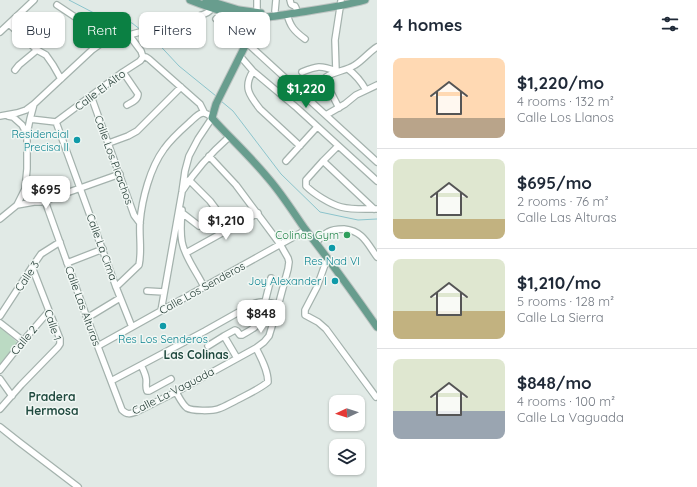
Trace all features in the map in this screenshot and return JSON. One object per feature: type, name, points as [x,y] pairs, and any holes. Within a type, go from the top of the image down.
[{"type":"main road","points":[[190,0],[247,12]]},
{"type":"main road","points":[[206,0],[213,5]]},
{"type":"main road","points":[[270,12],[365,0]]},
{"type":"main road","points":[[270,15],[287,14],[342,2]]},
{"type":"main road","points":[[244,48],[216,104],[212,118],[268,177],[377,327]]},
{"type":"street","points":[[0,32],[34,0]]},
{"type":"street","points":[[257,0],[258,12]]},
{"type":"street","points":[[275,11],[276,0]]},
{"type":"street","points":[[290,0],[292,6],[295,6],[296,8]]},
{"type":"street","points":[[336,72],[334,50],[342,2]]},
{"type":"street","points":[[57,5],[73,15]]},
{"type":"street","points":[[131,34],[207,14],[213,5]]},
{"type":"street","points":[[287,14],[290,25],[305,39]]},
{"type":"street","points":[[9,24],[37,50],[46,55],[61,79]]},
{"type":"street","points":[[131,38],[141,51],[143,57],[149,59],[181,87],[200,104],[204,112],[212,118],[188,156],[161,311]]},
{"type":"street","points":[[339,108],[325,80],[327,76],[356,65],[377,47]]},
{"type":"street","points":[[2,116],[26,110],[95,48]]},
{"type":"street","points":[[252,48],[377,162]]},
{"type":"street","points":[[15,70],[37,50]]},
{"type":"street","points":[[240,56],[253,71],[297,108],[377,181]]},
{"type":"street","name":"Calle El Alto","points":[[56,122],[140,61],[143,57]]},
{"type":"street","points":[[302,72],[320,66],[336,72]]},
{"type":"street","points":[[348,69],[355,74],[366,90]]},
{"type":"street","points":[[253,71],[248,83],[249,93],[260,109],[300,146]]},
{"type":"street","points":[[123,72],[138,94],[137,98],[127,105]]},
{"type":"street","points":[[326,115],[339,108],[356,95],[377,85]]},
{"type":"street","points":[[109,143],[137,131],[181,87]]},
{"type":"street","name":"Calle Los Picachos","points":[[91,96],[134,215],[140,223]]},
{"type":"street","points":[[0,219],[17,205],[25,189],[28,147],[27,134],[34,104]]},
{"type":"street","points":[[116,288],[139,265],[142,205],[156,161],[173,139],[196,116],[204,112]]},
{"type":"street","points":[[2,116],[13,117],[22,125],[27,134]]},
{"type":"street","points":[[30,119],[56,122]]},
{"type":"street","name":"Calle La Cima","points":[[56,122],[116,288],[132,327]]},
{"type":"street","points":[[286,161],[317,127]]},
{"type":"street","points":[[204,287],[186,253],[182,242],[182,192],[189,180],[208,156],[229,137]]},
{"type":"street","points":[[338,146],[306,180],[305,184],[316,194],[336,205],[346,208],[376,209]]},
{"type":"street","name":"Calle La Vaguada","points":[[122,410],[126,414],[136,412],[176,392],[256,348],[269,336],[289,262],[280,244],[258,213],[236,185],[208,156]]},
{"type":"street","points":[[323,161],[376,209]]},
{"type":"street","points":[[17,205],[45,201],[120,174]]},
{"type":"street","points":[[189,180],[210,201],[230,228]]},
{"type":"street","points":[[25,189],[27,194],[34,202]]},
{"type":"street","name":"Calle Las Alturas","points":[[45,201],[122,410]]},
{"type":"street","points":[[132,208],[142,205]]},
{"type":"street","points":[[182,212],[200,226]]},
{"type":"street","points":[[186,253],[258,213]]},
{"type":"street","points":[[316,242],[329,231],[338,229],[352,230],[365,240],[377,257]]},
{"type":"street","name":"Calle Los Senderos","points":[[98,346],[306,230]]},
{"type":"street","name":"Calle 3","points":[[0,316],[42,254],[60,242]]},
{"type":"street","points":[[67,263],[103,249]]},
{"type":"street","points":[[327,259],[317,287],[305,310],[305,315],[318,322],[326,330],[376,397]]},
{"type":"street","name":"Calle 1","points":[[0,409],[60,344],[60,339],[32,267]]},
{"type":"street","points":[[265,302],[271,278]]},
{"type":"street","points":[[147,291],[164,292]]},
{"type":"street","points":[[87,318],[120,298]]},
{"type":"street","points":[[111,381],[250,305],[258,302],[265,302],[278,305]]},
{"type":"street","points":[[208,346],[235,330],[242,335],[257,325],[259,321],[258,317],[250,305]]},
{"type":"street","name":"Calle 2","points":[[0,370],[49,311]]},
{"type":"street","points":[[0,323],[23,341]]},
{"type":"street","points":[[224,336],[237,358]]},
{"type":"street","points":[[176,392],[186,407],[190,409],[206,410],[218,409],[264,385],[268,382],[268,379],[264,365],[256,348]]},
{"type":"street","points":[[141,365],[146,375],[147,391],[171,379]]},
{"type":"street","points":[[0,379],[12,396]]},
{"type":"street","points":[[0,427],[78,487]]},
{"type":"green space","points":[[0,327],[18,343],[0,364]]},
{"type":"waterway","points":[[69,0],[94,13],[132,23],[139,28]]},
{"type":"waterway","points":[[162,48],[179,66],[216,96]]},
{"type":"waterway","points":[[221,101],[233,111],[281,174],[320,212],[358,220],[377,219]]},
{"type":"place","name":"Residencial Precisa II","points":[[77,140]]},
{"type":"place","name":"Colinas Gym","points":[[347,235]]},
{"type":"place","name":"Res Nad VI","points":[[332,248]]},
{"type":"place","name":"Joy Alexander I","points":[[335,281]]},
{"type":"place","name":"Res Los Senderos","points":[[163,326]]},
{"type":"district","name":"Las Colinas","points":[[196,354]]},
{"type":"district","name":"Pradera Hermosa","points":[[52,403]]}]
